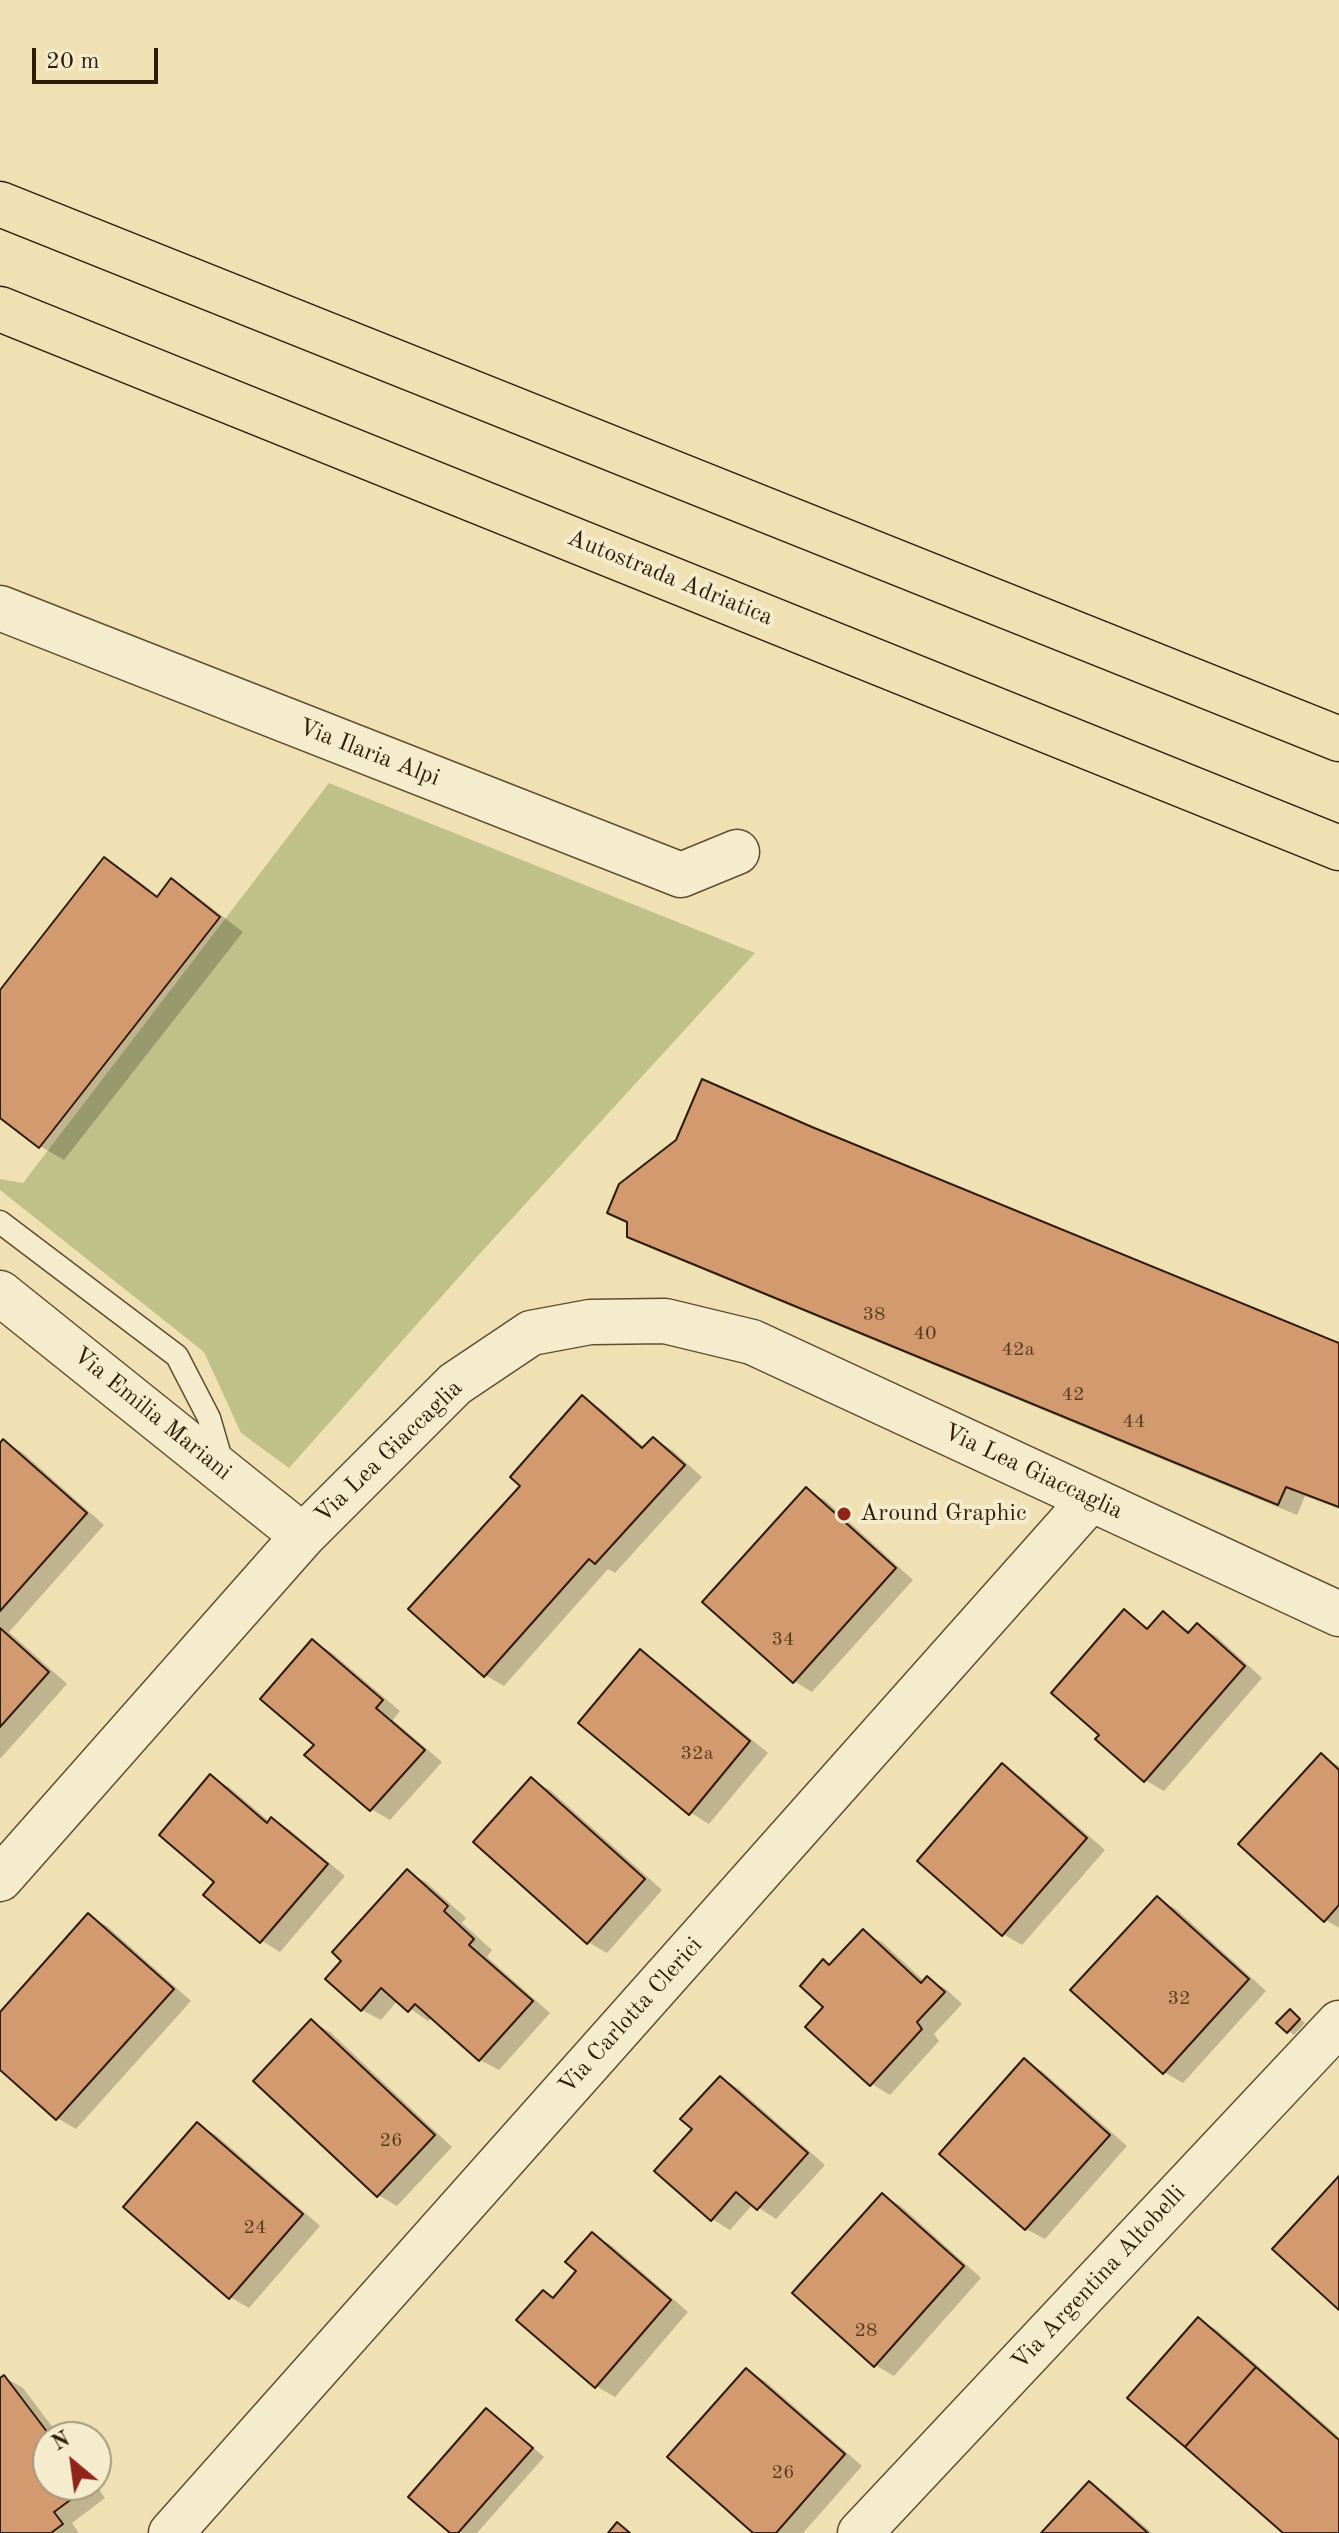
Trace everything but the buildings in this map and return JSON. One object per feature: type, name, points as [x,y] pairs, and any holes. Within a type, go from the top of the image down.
[{"type":"highway","points":[[0,204],[1339,739]]},
{"type":"highway","name":"Autostrada Adriatica","points":[[0,309],[1339,848]]},
{"type":"street","name":"Via Ilaria Alpi","points":[[0,608],[681,875],[737,852]]},
{"type":"street","name":"Via Emilia Mariani","points":[[0,1293],[303,1536]]},
{"type":"street","name":"Via Lea Giaccaglia","points":[[0,1879],[303,1536],[455,1384],[531,1333],[590,1322],[665,1321],[752,1342],[1339,1614]]},
{"type":"street","name":"Via Carlotta Clerici","points":[[171,2533],[1091,1499]]},
{"type":"street","name":"Via Argentina Altobelli","points":[[860,2533],[1339,2023]]},
{"type":"lane","points":[[0,1222],[177,1356],[209,1418],[224,1471]]},
{"type":"green space","points":[[329,783],[755,953],[289,1468],[241,1433],[204,1352],[0,1190],[0,1179],[23,1183]]},
{"type":"place","name":"Around Graphic","points":[[844,1514]]}]
